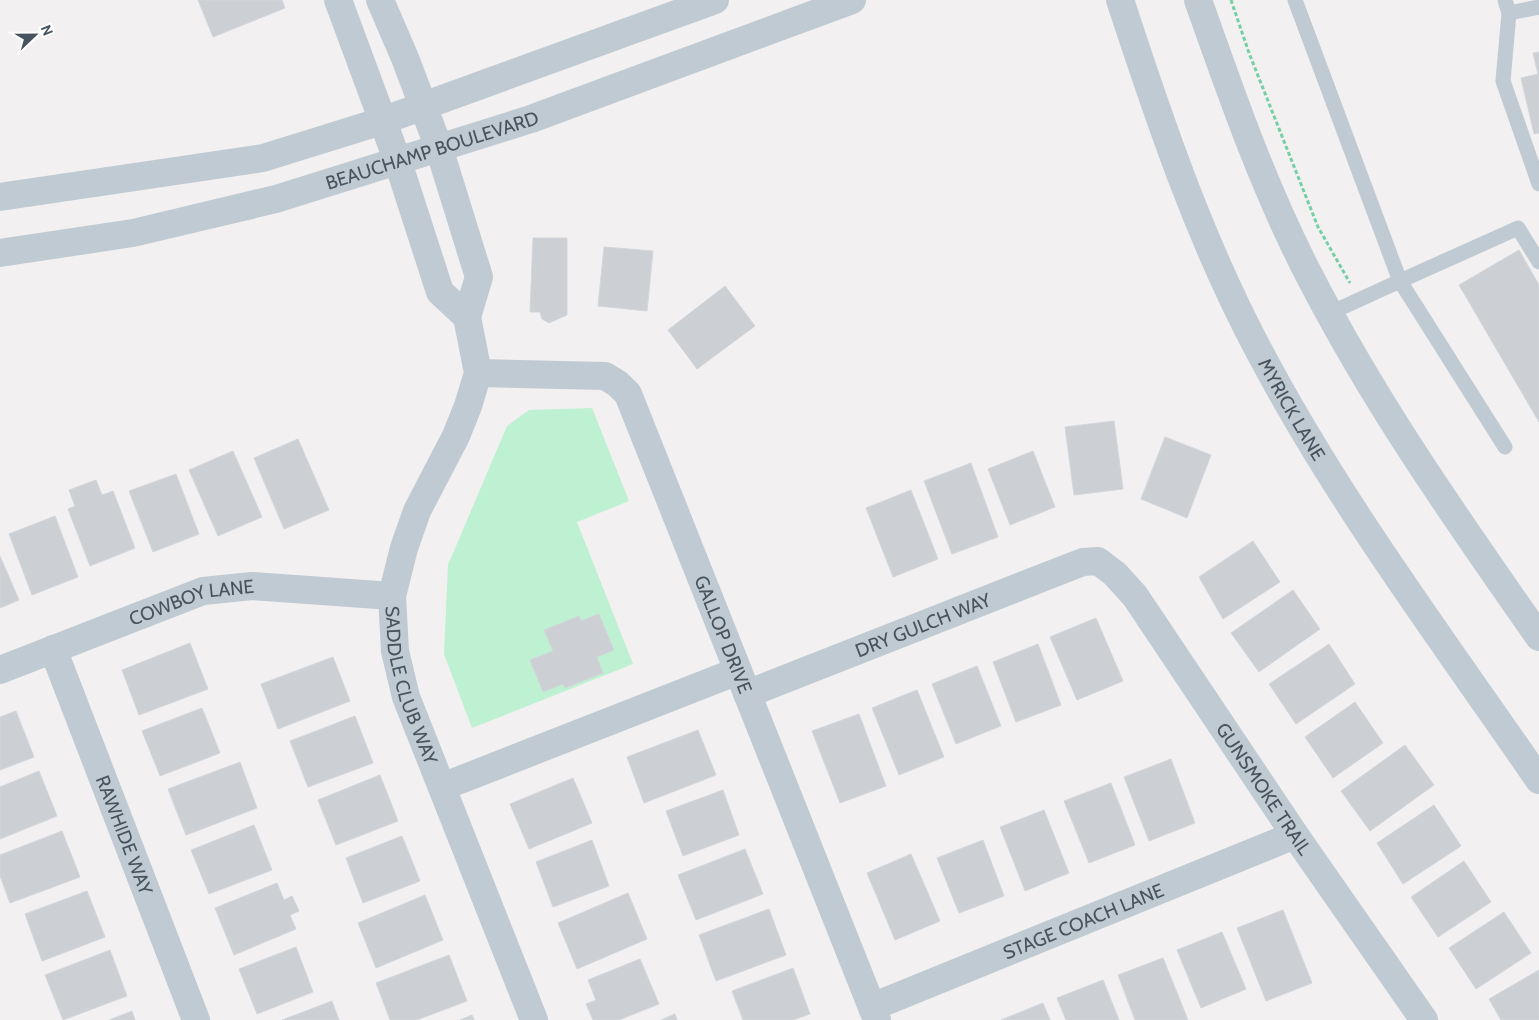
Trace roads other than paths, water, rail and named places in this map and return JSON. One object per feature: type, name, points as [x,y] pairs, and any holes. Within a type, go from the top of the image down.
[{"type":"street","points":[[338,0],[398,162],[440,292],[466,317]]},
{"type":"street","points":[[380,0],[439,148],[479,277],[466,317],[478,373]]},
{"type":"street","points":[[0,197],[263,158],[423,107],[715,0]]},
{"type":"street","name":"BEAUCHAMP BOULEVARD","points":[[0,252],[133,233],[276,199],[532,119],[852,0]]},
{"type":"street","name":"MYRICK LANE","points":[[1120,0],[1187,196],[1213,258],[1258,350],[1359,520],[1539,780]]},
{"type":"street","points":[[1198,0],[1255,156],[1280,216],[1330,313],[1376,397],[1415,458],[1539,637]]},
{"type":"street","name":"SADDLE CLUB WAY","points":[[478,373],[456,436],[417,511],[404,548],[392,596],[395,651],[406,697],[534,1020]]},
{"type":"street","name":"GALLOP DRIVE","points":[[478,373],[604,376],[618,384],[628,394],[874,1013]]},
{"type":"street","name":"DRY GULCH WAY","points":[[442,787],[743,683],[1083,562],[1098,560]]},
{"type":"street","name":"GUNSMOKE TRAIL","points":[[1098,560],[1115,574],[1135,596],[1295,835],[1424,1020]]},
{"type":"street","name":"COWBOY LANE","points":[[0,670],[203,591],[252,586],[392,596]]},
{"type":"street","name":"RAWHIDE WAY","points":[[53,649],[196,1020]]},
{"type":"street","name":"STAGE COACH LANE","points":[[874,1013],[1295,835]]},
{"type":"lane","points":[[1295,0],[1400,281],[1505,447]]},
{"type":"lane","points":[[1539,7],[1507,6],[1503,81],[1539,184]]},
{"type":"lane","points":[[1330,313],[1518,228],[1539,262]]}]
